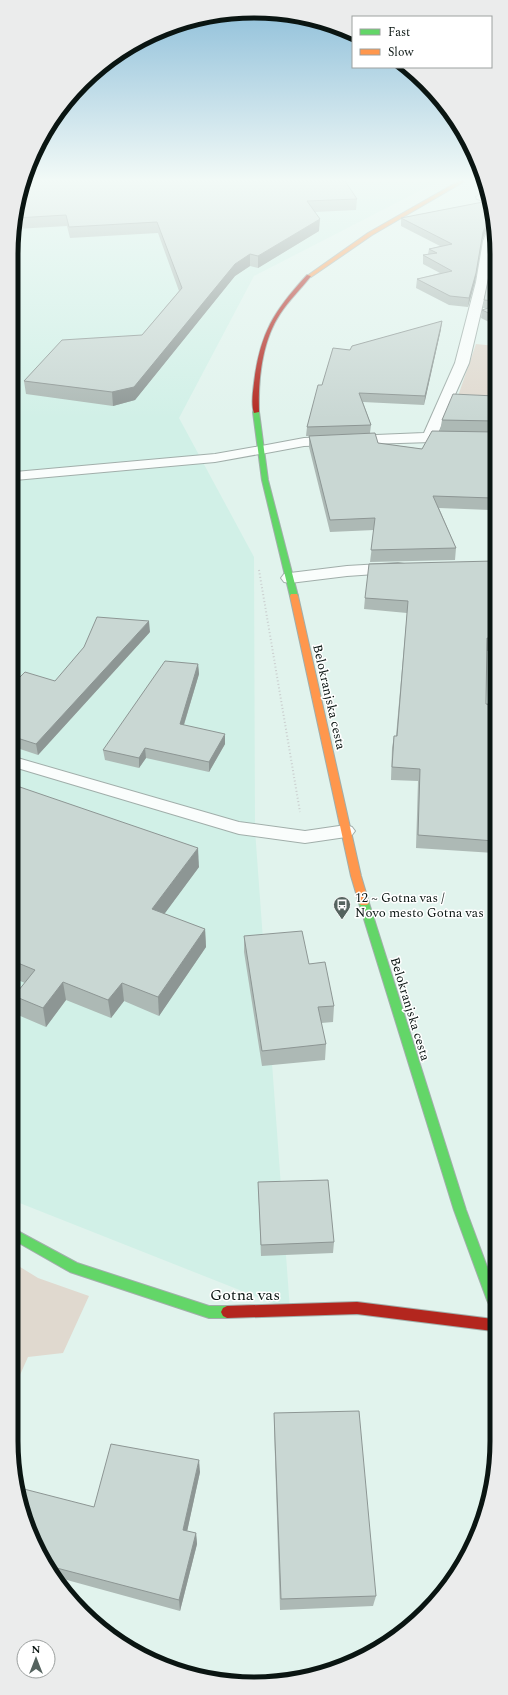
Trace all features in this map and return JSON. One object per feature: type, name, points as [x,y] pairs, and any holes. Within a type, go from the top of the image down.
[{"type":"main road","name":"Belokranjska cesta","points":[[332,260],[310,275],[290,296],[270,327],[258,372],[256,410],[265,480],[290,578],[356,876],[460,1210],[490,1292]]},
{"type":"main road","name":"Gotna vas","points":[[18,1236],[74,1268],[209,1312],[357,1308],[490,1324]]},
{"type":"street","points":[[429,437],[462,364],[486,260]]},
{"type":"street","points":[[482,282],[490,283]]},
{"type":"street","points":[[261,450],[304,442],[429,437],[469,438]]},
{"type":"street","points":[[290,578],[347,571],[415,567]]},
{"type":"lane","points":[[18,476],[208,459],[261,450]]},
{"type":"lane","points":[[18,763],[238,828],[305,837],[346,831]]},
{"type":"path","points":[[487,566],[490,559]]},
{"type":"path","points":[[258,566],[305,837]]},
{"type":"shaded area","points":[[18,260],[285,260],[254,276],[179,418],[254,557],[255,830],[290,1310],[18,1202]]},
{"type":"shaded area","points":[[476,344],[490,345],[490,398],[458,396]]},
{"type":"shaded area","points":[[18,1266],[38,1278],[89,1296],[63,1353],[28,1357],[18,1379]]},
{"type":"building","points":[[171,260],[241,260],[235,264],[134,387],[112,392],[24,381],[62,340],[142,335],[182,288]]},
{"type":"building","points":[[432,260],[478,260],[469,298],[450,296],[417,279],[452,271]]},
{"type":"building","points":[[490,271],[490,301],[484,300]]},
{"type":"building","points":[[490,308],[490,314],[482,310]]},
{"type":"building","points":[[442,321],[425,396],[359,393],[371,425],[307,427],[318,385],[322,385],[333,348],[350,350],[352,346]]},
{"type":"building","points":[[453,394],[490,396],[490,421],[442,420]]},
{"type":"building","points":[[432,431],[490,432],[490,498],[433,496],[456,548],[371,550],[375,518],[330,520],[309,436],[375,433],[378,443],[422,449]]},
{"type":"building","points":[[490,561],[490,638],[487,638],[486,704],[490,704],[490,841],[418,835],[420,769],[392,767],[394,736],[397,736],[408,601],[365,598],[369,564]]},
{"type":"building","points":[[97,617],[149,621],[36,744],[18,738],[18,679],[25,672],[55,681],[84,647]]},
{"type":"building","points":[[165,661],[198,664],[180,724],[225,734],[209,762],[145,748],[139,758],[103,750]]},
{"type":"building","points":[[18,786],[198,848],[152,909],[205,929],[158,997],[122,983],[108,1000],[63,982],[43,1008],[18,998],[18,991],[35,970],[18,963]]},
{"type":"building","points":[[302,931],[309,964],[325,962],[334,1006],[318,1007],[326,1044],[262,1051],[244,936]]},
{"type":"building","points":[[328,1180],[334,1242],[261,1245],[258,1182]]},
{"type":"building","points":[[359,1411],[376,1596],[281,1599],[274,1413]]},
{"type":"building","points":[[111,1444],[199,1460],[183,1530],[196,1533],[179,1600],[55,1568],[42,1545],[36,1531],[26,1502],[23,1489],[94,1507]]},
{"type":"traffic: fast","points":[[256,412],[265,480],[294,596]]},
{"type":"traffic: fast","points":[[364,903],[460,1210],[490,1292]]},
{"type":"traffic: fast","points":[[18,1236],[74,1268],[209,1312],[227,1312]]},
{"type":"traffic: slow","points":[[309,276],[332,260]]},
{"type":"traffic: slow","points":[[294,596],[356,876],[364,903]]},
{"type":"traffic: jam","points":[[256,412],[256,392],[259,369],[270,327],[282,307],[309,276]]},
{"type":"traffic: jam","points":[[227,1312],[357,1308],[490,1325]]},
{"type":"place","name":"12 ~ Gotna vas / Novo mesto Gotna vas","points":[[342,920]]}]
